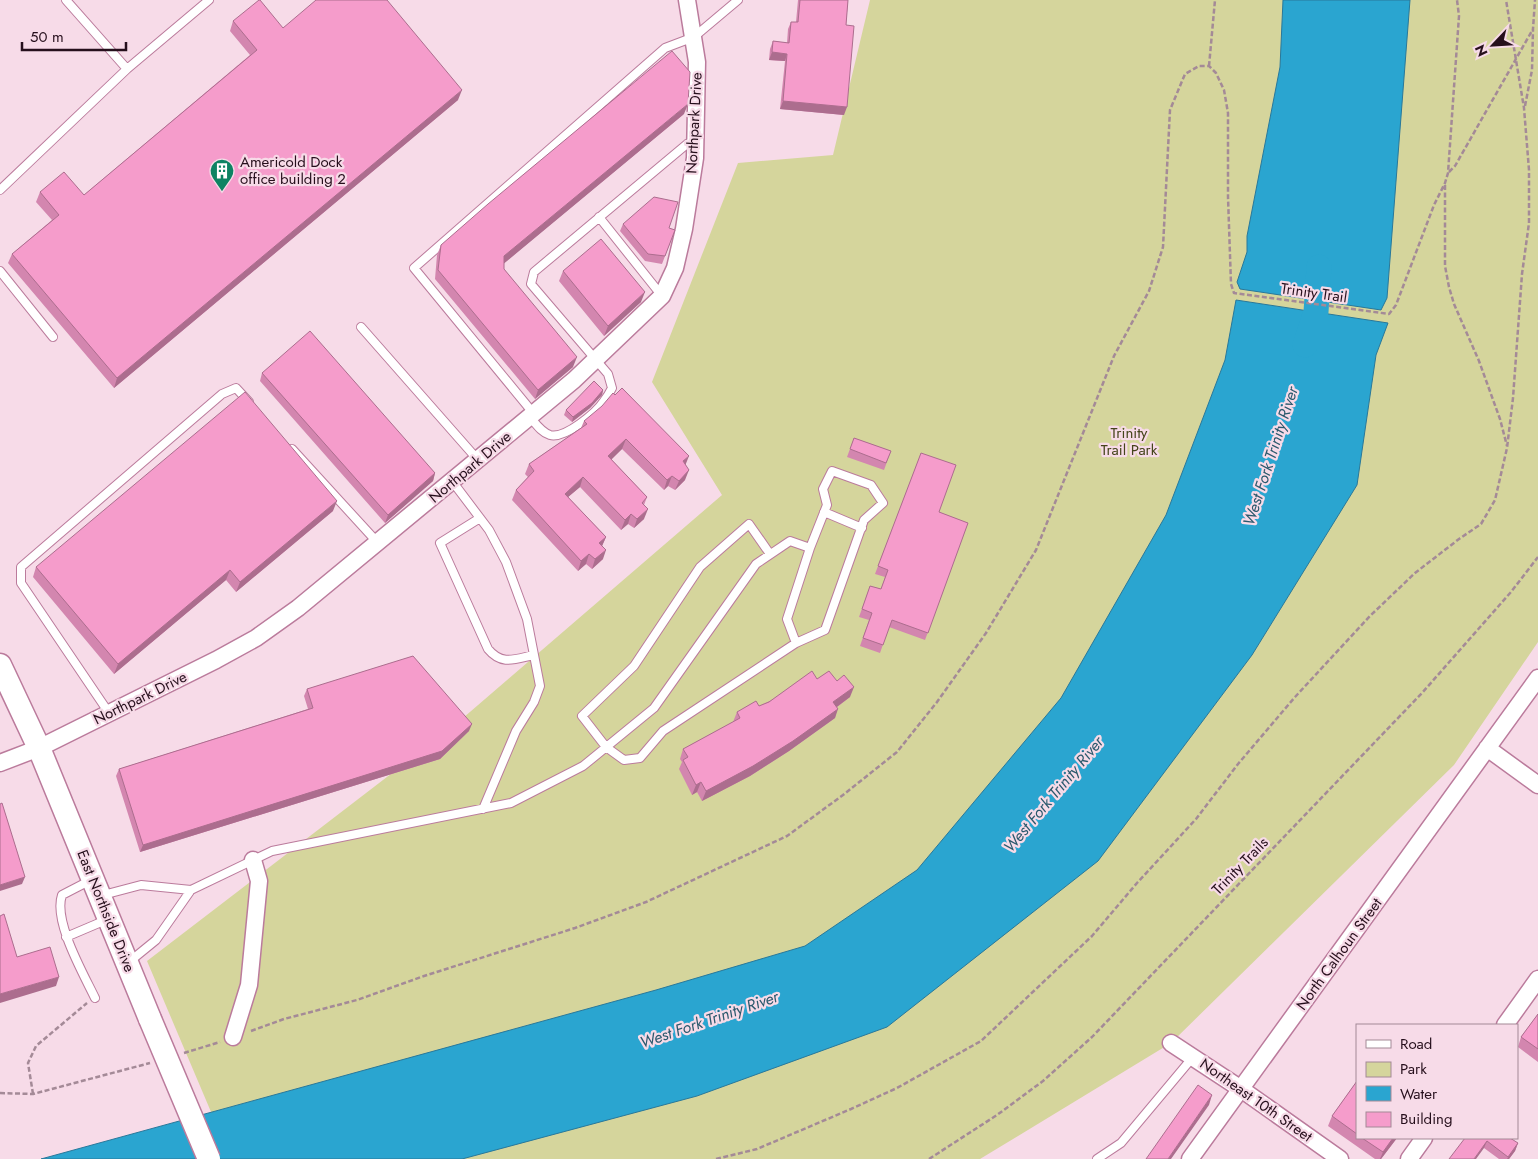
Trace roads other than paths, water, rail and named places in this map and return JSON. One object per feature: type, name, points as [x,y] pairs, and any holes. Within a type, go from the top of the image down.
[{"type":"street","name":"Northpark Drive","points":[[0,763],[38,748],[110,713],[256,638],[298,608],[574,380],[662,296],[675,268],[684,229],[695,158],[697,62],[687,0]]},
{"type":"street","name":"East Northside Drive","points":[[0,665],[38,748],[209,1159]]},
{"type":"street","name":"North Calhoun Street","points":[[1190,1159],[1538,678]]},
{"type":"street","points":[[1487,748],[1538,785]]},
{"type":"street","points":[[233,1038],[249,985],[259,881],[253,860]]},
{"type":"street","points":[[1506,1024],[1538,979]]},
{"type":"street","name":"Northeast 10th Street","points":[[1171,1043],[1241,1089],[1340,1159]]},
{"type":"street","points":[[1409,1159],[1423,1139]]},
{"type":"lane","points":[[66,0],[127,70]]},
{"type":"lane","points":[[0,190],[127,70],[209,0]]},
{"type":"lane","points":[[695,141],[687,144],[534,272],[531,284],[608,374],[612,388],[604,402],[583,422],[562,434],[552,435],[542,431],[532,415],[414,268],[665,48],[694,37],[738,0]]},
{"type":"lane","points":[[600,217],[662,296]]},
{"type":"lane","points":[[0,271],[53,337]]},
{"type":"lane","points":[[361,327],[478,460]]},
{"type":"lane","points":[[110,713],[21,583],[21,567],[222,394],[236,388],[255,408]]},
{"type":"lane","points":[[286,442],[378,543]]},
{"type":"lane","points":[[770,554],[749,524],[700,567],[634,666],[582,716],[606,747],[624,760],[640,758],[664,731],[796,643],[825,630],[864,520],[883,503],[872,485],[832,471],[823,489],[827,505],[810,548],[788,619],[796,643]]},
{"type":"lane","points":[[452,481],[489,530],[506,562],[527,619],[540,686],[534,702],[516,731],[483,809]]},
{"type":"lane","points":[[824,512],[862,528]]},
{"type":"lane","points":[[480,518],[440,543],[488,649],[494,657],[506,660],[534,654]]},
{"type":"lane","points":[[127,964],[156,940],[191,890],[272,851],[511,803],[583,766],[654,708],[756,564],[790,541],[810,548]]},
{"type":"lane","points":[[95,998],[66,937],[59,904],[62,895],[96,888],[141,885],[191,890]]},
{"type":"lane","points":[[66,937],[109,919]]},
{"type":"lane","points":[[1097,1159],[1120,1142],[1193,1057]]},
{"type":"water","points":[[1283,0],[1410,0],[1387,298],[1381,310],[1240,289],[1237,282],[1247,252],[1247,236],[1280,67]]},
{"type":"water","points":[[1236,300],[1388,323],[1376,355],[1357,485],[1252,655],[1098,861],[887,1027],[697,1096],[462,1159],[41,1159],[656,990],[805,946],[917,870],[1061,698],[1166,515],[1225,360]]},
{"type":"waterway","name":"West Fork Trinity River","points":[[1305,345],[1316,312],[1319,267]]},
{"type":"place","name":"Americold Dock office building 2","points":[[222,192]]},
{"type":"park label","name":"Trinity Trail Park","points":[[1129,442]]}]
